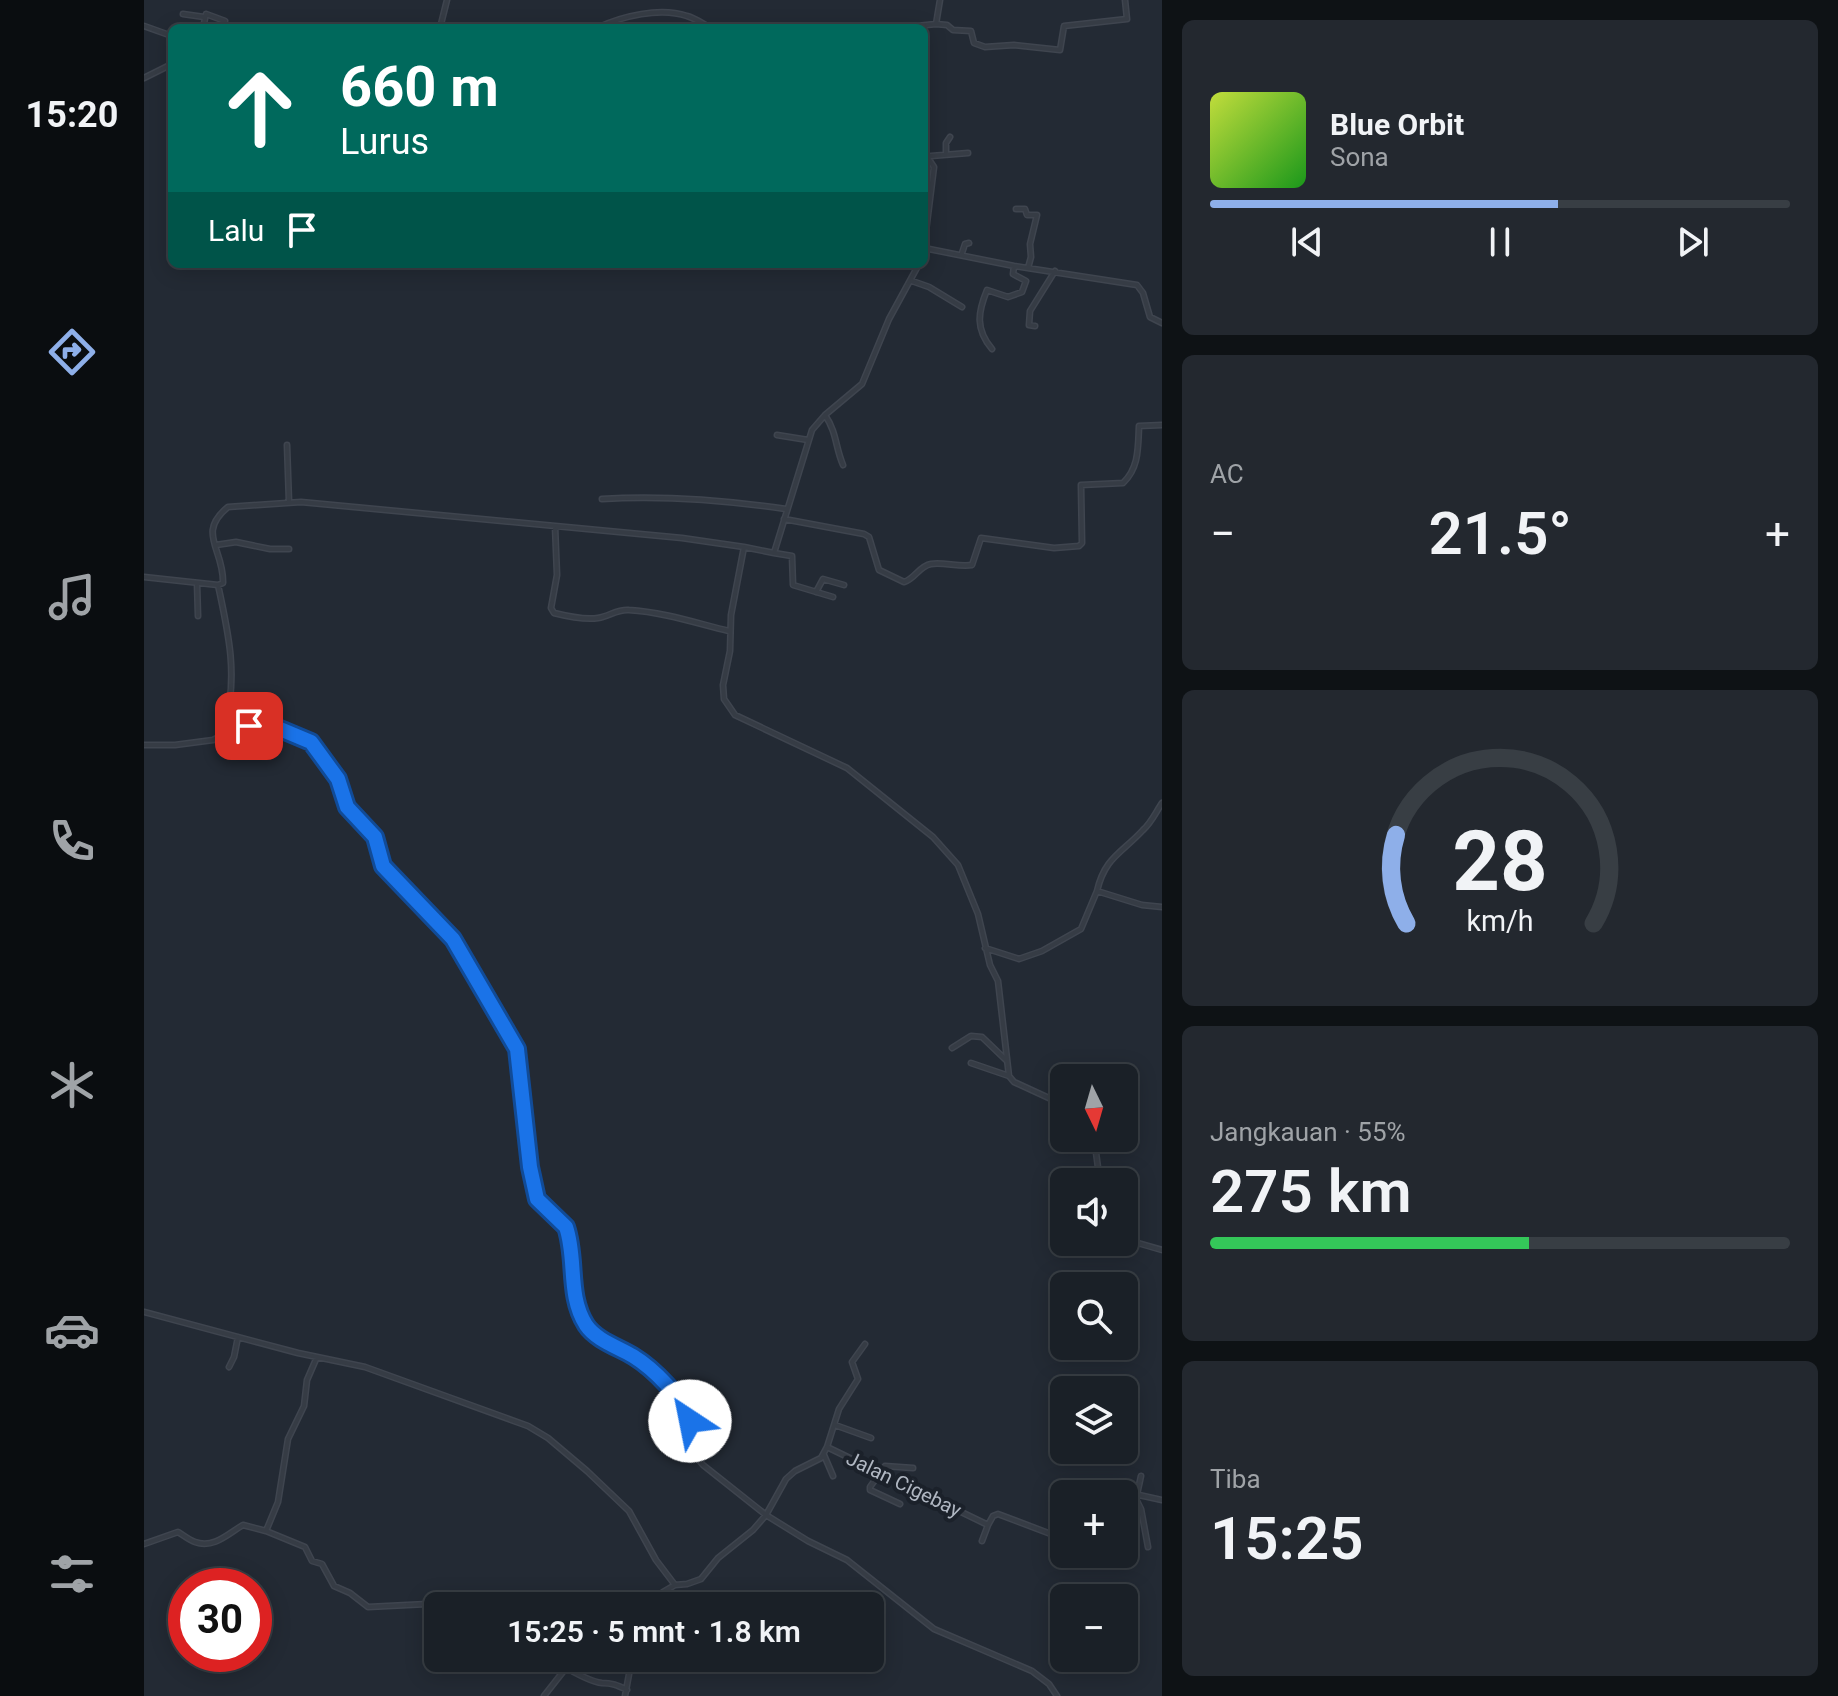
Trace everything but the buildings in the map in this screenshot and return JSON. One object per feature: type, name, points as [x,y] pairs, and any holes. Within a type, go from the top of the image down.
[{"type":"street","points":[[441,24],[447,0]]},
{"type":"street","points":[[936,24],[940,0]]},
{"type":"street","points":[[928,25],[946,24],[954,30],[971,31],[974,43],[981,47],[1014,45],[1059,50],[1062,48],[1064,26],[1127,19],[1125,0]]},
{"type":"street","points":[[609,24],[662,12],[690,16],[704,24]]},
{"type":"street","points":[[183,14],[204,17],[208,14],[225,21]]},
{"type":"street","points":[[203,24],[204,17]]},
{"type":"street","points":[[144,26],[168,35]]},
{"type":"street","points":[[144,78],[168,66]]},
{"type":"street","points":[[946,154],[946,143],[950,137]]},
{"type":"street","points":[[928,154],[968,153]]},
{"type":"street","points":[[928,157],[934,167],[928,203]]},
{"type":"street","points":[[1016,209],[1025,209],[1027,215],[1037,215],[1028,268]]},
{"type":"street","points":[[962,254],[965,244],[969,243]]},
{"type":"street","points":[[928,248],[962,254],[991,264],[1137,285],[1143,293],[1150,317],[1162,323]]},
{"type":"street","points":[[992,349],[980,332],[980,308],[987,290],[1008,297],[1022,292],[1026,281],[1013,274],[1014,266]]},
{"type":"street","points":[[774,553],[812,430],[862,384],[889,319],[917,268]]},
{"type":"street","points":[[1035,326],[1029,325],[1030,313],[1055,271]]},
{"type":"street","points":[[912,281],[929,287],[962,307]]},
{"type":"street","points":[[825,415],[834,429],[843,465]]},
{"type":"street","points":[[784,519],[865,534],[879,570],[904,582],[931,564],[972,565],[981,538],[1056,548],[1080,545],[1081,485],[1124,482],[1131,475],[1132,465],[1137,460],[1139,426],[1162,425]]},
{"type":"street","points":[[777,435],[808,440]]},
{"type":"street","points":[[287,445],[289,502]]},
{"type":"street","points":[[602,499],[663,496],[725,500],[786,509]]},
{"type":"street","points":[[144,577],[218,585],[224,581],[211,531],[212,524],[228,507],[289,502],[682,538],[744,547],[792,556],[793,585],[833,597]]},
{"type":"street","points":[[555,526],[556,586],[551,608],[554,613],[601,618],[615,611],[633,610],[729,631]]},
{"type":"street","points":[[216,545],[236,542],[270,549],[289,549]]},
{"type":"street","points":[[744,547],[723,685],[724,699],[729,709],[735,715],[847,768],[933,837],[958,865],[978,914],[1000,993],[1009,1076]]},
{"type":"street","points":[[816,592],[823,579],[844,585]]},
{"type":"street","points":[[197,583],[198,616]]},
{"type":"street","points":[[144,745],[213,740],[219,737],[225,726],[233,680],[218,585]]},
{"type":"street","points":[[225,726],[280,729],[311,742],[338,779],[347,807],[375,837],[383,866],[453,939],[517,1049],[537,1199],[566,1227],[573,1290],[586,1324],[601,1338],[658,1375],[689,1415],[684,1439],[703,1465],[766,1515],[847,1560],[934,1629],[1032,1671],[1049,1684],[1057,1696]]},
{"type":"street","points":[[985,948],[1019,959],[1042,951],[1081,929],[1111,858],[1142,832],[1162,803]]},
{"type":"street","points":[[1097,891],[1142,905],[1162,907]]},
{"type":"street","points":[[952,1048],[971,1036],[982,1037],[1007,1061]]},
{"type":"street","points":[[971,1063],[1009,1076],[1024,1088],[1050,1099]]},
{"type":"street","points":[[1138,1243],[1162,1250]]},
{"type":"street","points":[[144,1312],[161,1319],[365,1367],[485,1409],[540,1432],[629,1511],[656,1560],[675,1585]]},
{"type":"street","points":[[229,1367],[238,1337]]},
{"type":"street","points":[[827,1447],[839,1410],[859,1377],[852,1362],[865,1344]]},
{"type":"street","points":[[266,1531],[278,1502],[288,1439],[304,1406],[307,1380],[317,1357]]},
{"type":"street","points":[[835,1425],[871,1438]]},
{"type":"street","name":"Jalan Cigebay","points":[[663,1592],[675,1585],[699,1581],[766,1515],[786,1479],[824,1455],[827,1447],[988,1525],[997,1514],[1050,1534]]},
{"type":"street","points":[[824,1455],[833,1476]]},
{"type":"street","points":[[900,1504],[870,1489],[878,1472],[888,1466],[913,1468]]},
{"type":"street","points":[[1138,1489],[1141,1476]]},
{"type":"street","points":[[1138,1493],[1162,1500]]},
{"type":"street","points":[[1138,1498],[1148,1547]]},
{"type":"street","points":[[144,1544],[178,1532],[194,1542],[208,1543],[222,1540],[243,1525],[305,1547],[312,1561],[322,1564],[334,1586],[365,1605],[374,1608],[424,1604]]},
{"type":"street","points":[[982,1541],[988,1525]]},
{"type":"street","points":[[544,1696],[563,1672]]},
{"type":"street","points":[[575,1672],[600,1683],[608,1681],[626,1693],[630,1672]]},
{"type":"route","points":[[249,726],[280,729],[311,742],[338,779],[347,807],[375,837],[383,866],[453,939],[517,1049],[530,1167],[537,1199],[566,1227],[573,1290],[586,1324],[601,1338],[658,1375],[685,1408],[690,1421]]}]
